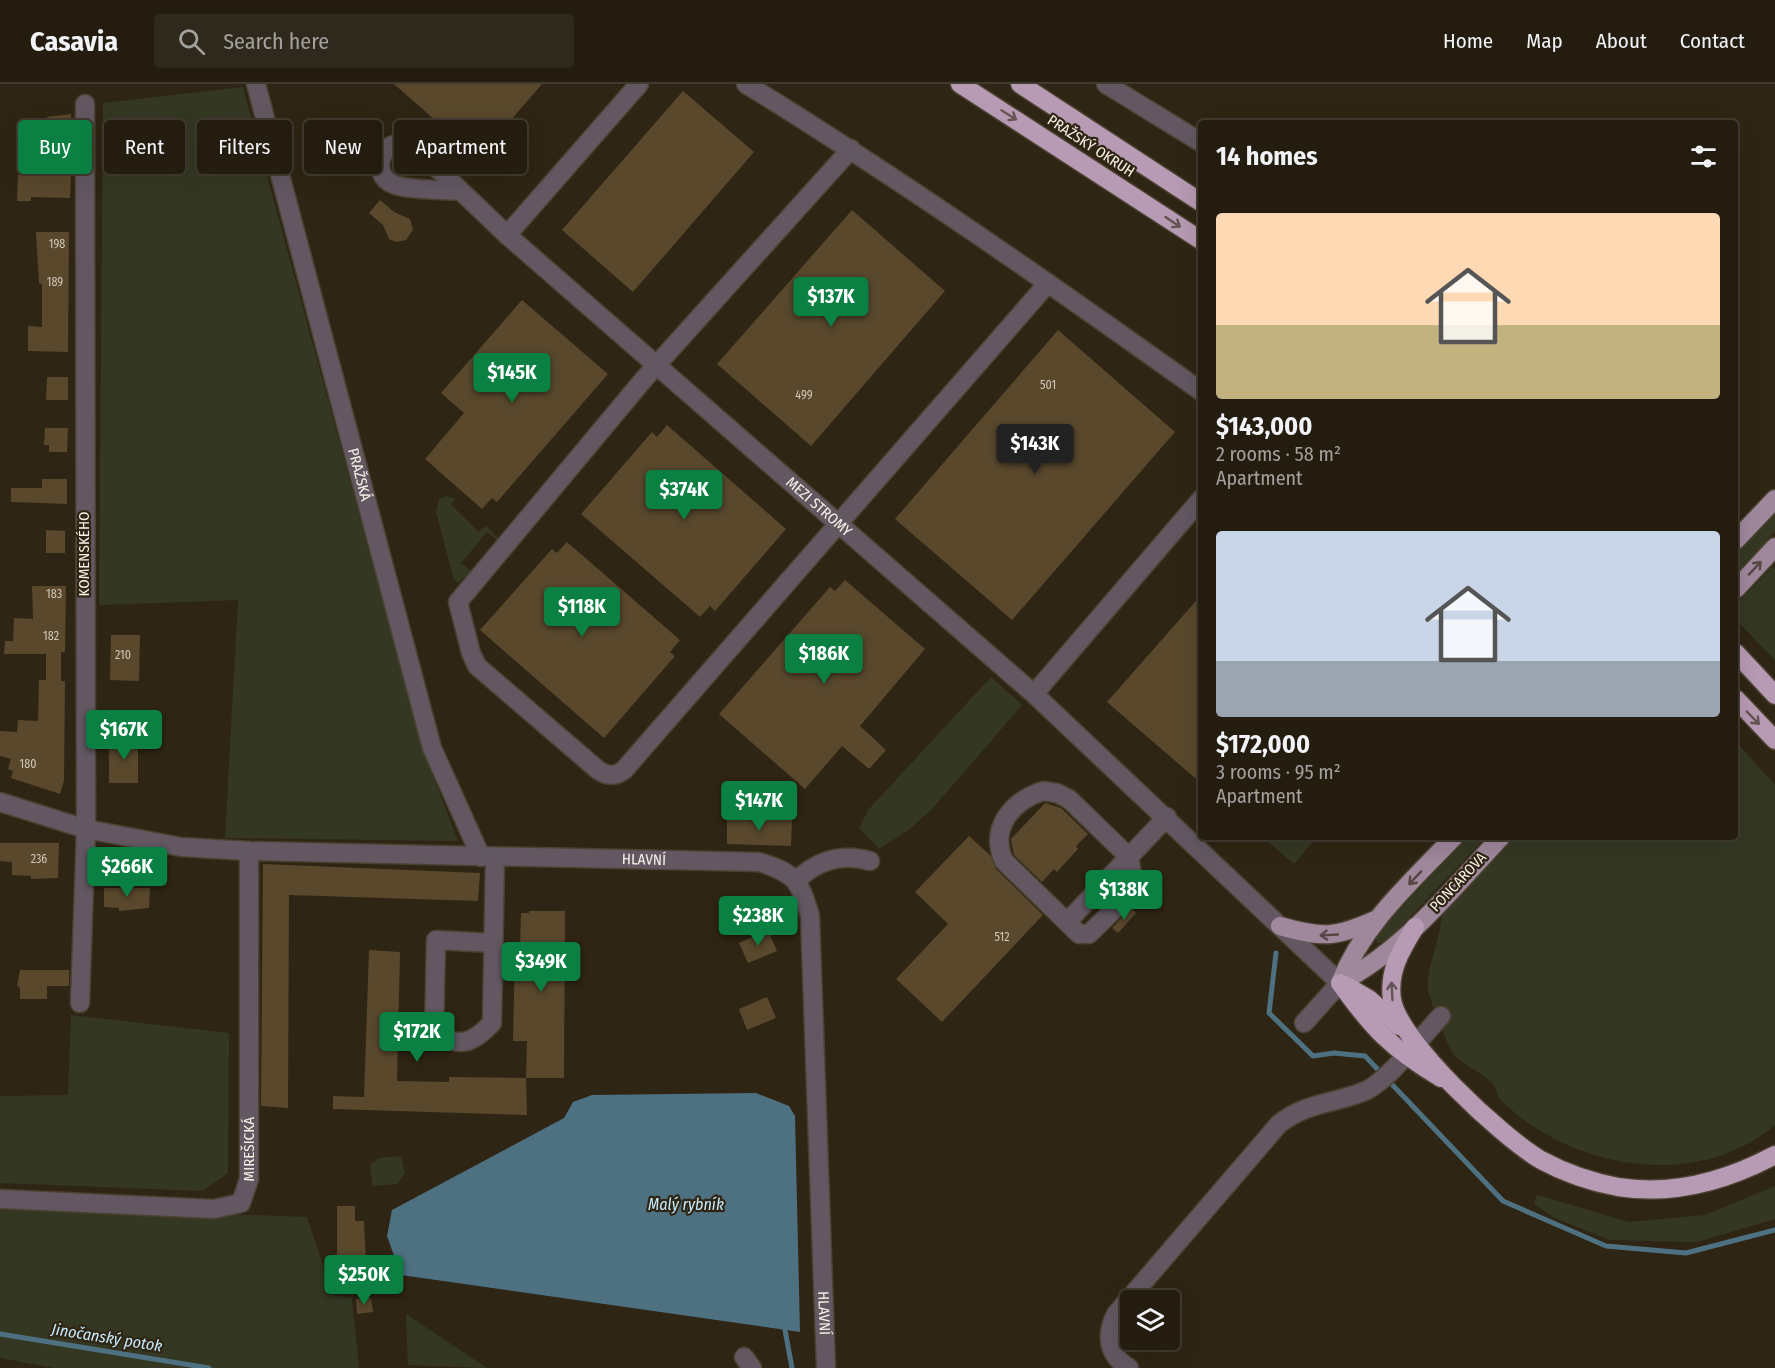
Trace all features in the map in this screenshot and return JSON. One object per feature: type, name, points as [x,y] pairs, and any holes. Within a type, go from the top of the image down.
[{"type":"highway","name":"PRAŽSKÝ OKRUH","points":[[960,84],[1198,238]]},
{"type":"highway","name":"PRAŽSKÝ OKRUH","points":[[1020,84],[1198,200]]},
{"type":"highway","points":[[1741,659],[1775,689]]},
{"type":"highway","points":[[1741,659],[1775,695]]},
{"type":"highway","points":[[1738,701],[1774,740]]},
{"type":"highway","points":[[1405,1054],[1391,987],[1396,960],[1416,927]]},
{"type":"highway","points":[[1340,983],[1371,1026],[1405,1054],[1455,1087],[1509,1137],[1541,1160],[1572,1174],[1619,1187],[1653,1190],[1699,1185],[1738,1173],[1775,1155]]},
{"type":"main road","points":[[1738,538],[1775,499]]},
{"type":"main road","points":[[1738,587],[1775,547]]},
{"type":"main road","points":[[1340,983],[1348,963],[1377,919],[1451,840]]},
{"type":"main road","name":"PONCAROVA","points":[[1340,983],[1378,960],[1416,927],[1498,840]]},
{"type":"main road","points":[[1280,926],[1304,933],[1335,935],[1377,919]]},
{"type":"street","name":"PRAŽSKÁ","points":[[256,84],[432,748],[488,857]]},
{"type":"street","points":[[507,235],[639,84]]},
{"type":"street","points":[[746,84],[851,149],[1048,283],[1198,389]]},
{"type":"street","points":[[1106,84],[1198,141]]},
{"type":"street","name":"KOMENSKÉHO","points":[[80,1003],[86,829],[85,104]]},
{"type":"street","points":[[851,149],[657,365],[458,602],[474,661],[484,673],[598,771],[606,775],[620,773],[1048,283]]},
{"type":"street","name":"MEZI STROMY","points":[[461,191],[507,235],[1034,694],[1340,983]]},
{"type":"street","points":[[1034,694],[1198,503]]},
{"type":"street","points":[[1043,791],[1057,793],[1069,799],[1129,857],[1132,879],[1128,896],[1089,934],[1079,934],[1004,861],[998,848],[997,837],[1002,823],[1027,796],[1043,791]]},
{"type":"street","name":"HLAVNÍ","points":[[0,802],[86,829],[181,846],[249,851],[759,862],[781,868],[797,880],[810,916],[826,1368]]},
{"type":"street","points":[[1067,922],[1129,857],[1171,821]]},
{"type":"street","name":"MIREŠICKÁ","points":[[0,1199],[214,1209],[241,1203],[249,1179],[249,851]]},
{"type":"street","points":[[488,857],[493,942],[492,1023],[476,1039],[453,1044],[435,1035],[436,940],[493,942]]},
{"type":"street","points":[[797,880],[819,863],[839,857],[856,857],[870,861]]},
{"type":"street","points":[[1304,1023],[1340,983]]},
{"type":"street","points":[[1129,1368],[1113,1353],[1109,1341],[1109,1327],[1116,1314],[1279,1124],[1305,1107],[1366,1090],[1380,1081],[1441,1016]]},
{"type":"green space","points":[[243,87],[252,120],[197,120],[197,174],[267,174],[423,750],[458,841],[225,838],[238,600],[99,605],[103,103]]},
{"type":"green space","points":[[446,496],[455,499],[451,505],[479,532],[486,526],[498,538],[497,540],[487,532],[461,563],[471,571],[458,583],[454,580],[436,512],[439,499]]},
{"type":"green space","points":[[1775,512],[1775,532],[1738,571],[1738,552]]},
{"type":"green space","points":[[1772,567],[1775,569],[1775,660],[1738,622],[1738,603]]},
{"type":"green space","points":[[991,677],[1022,705],[933,808],[910,829],[879,849],[859,828],[869,809]]},
{"type":"green space","points":[[1738,744],[1775,785],[1775,1125],[1744,1146],[1709,1159],[1673,1165],[1636,1164],[1599,1157],[1564,1144],[1532,1125],[1499,1098],[1492,1083],[1455,1056],[1444,1034],[1428,988],[1442,912],[1512,840],[1738,840]]},
{"type":"green space","points":[[1266,840],[1314,840],[1294,864]]},
{"type":"green space","points":[[1465,840],[1483,840],[1385,943],[1377,943],[1375,935]]},
{"type":"green space","points":[[71,1015],[229,1033],[228,1173],[203,1191],[0,1183],[0,1096],[68,1095]]},
{"type":"green space","points":[[401,1156],[405,1173],[397,1184],[373,1186],[370,1165],[379,1158]]},
{"type":"green space","points":[[1775,1186],[1775,1219],[1697,1242],[1610,1240],[1555,1218],[1534,1204],[1537,1195],[1629,1222],[1705,1215]]},
{"type":"green space","points":[[0,1206],[307,1217],[333,1295],[352,1298],[359,1368],[54,1368],[0,1358]]},
{"type":"green space","points":[[406,1314],[487,1368],[408,1365]]},
{"type":"water","name":"Malý rybník","points":[[756,1093],[789,1106],[795,1116],[800,1332],[401,1275],[387,1236],[392,1210],[564,1118],[573,1102],[592,1095]]},
{"type":"building","points":[[394,84],[542,84],[511,120],[435,120]]},
{"type":"building","points":[[683,91],[754,152],[633,292],[562,230]]},
{"type":"building","points":[[71,114],[71,120],[47,120],[47,117]]},
{"type":"building","points":[[18,175],[71,176],[70,198],[31,197],[31,201],[17,201]]},
{"type":"building","points":[[380,200],[394,212],[410,219],[413,230],[406,240],[396,242],[389,239],[383,225],[369,213]]},
{"type":"building","points":[[852,210],[945,291],[811,446],[717,364]]},
{"type":"building","points":[[36,232],[69,232],[68,352],[28,351],[28,326],[42,327],[42,284],[39,283]]},
{"type":"building","points":[[522,300],[608,374],[497,502],[492,498],[482,509],[425,459],[464,413],[441,393]]},
{"type":"building","points":[[1058,330],[1175,432],[1012,620],[895,519]]},
{"type":"building","points":[[47,377],[68,377],[68,400],[46,400]]},
{"type":"building","points":[[667,425],[786,529],[715,611],[710,606],[700,617],[581,514],[652,432],[657,437]]},
{"type":"building","points":[[45,428],[68,428],[67,452],[49,452],[49,445],[44,445]]},
{"type":"building","points":[[42,479],[67,479],[67,504],[11,502],[11,488],[42,488]]},
{"type":"building","points":[[46,530],[65,531],[65,553],[46,553]]},
{"type":"building","points":[[567,542],[680,640],[670,652],[675,656],[604,738],[480,630],[552,549],[557,553]]},
{"type":"building","points":[[845,580],[925,649],[860,726],[886,750],[869,769],[842,746],[805,789],[719,714],[830,587],[835,591]]},
{"type":"building","points":[[32,586],[66,586],[65,652],[61,652],[61,681],[65,681],[64,781],[60,794],[11,778],[13,771],[8,769],[11,759],[0,756],[0,731],[17,732],[18,720],[38,721],[39,680],[46,680],[46,654],[4,654],[5,641],[13,641],[14,618],[33,619]]},
{"type":"building","points":[[1198,599],[1198,781],[1107,702]]},
{"type":"building","points":[[111,635],[140,635],[139,681],[110,680]]},
{"type":"building","points":[[109,738],[138,738],[138,783],[109,783]]},
{"type":"building","points":[[1045,803],[1061,808],[1088,834],[1057,872],[1054,869],[1042,882],[1014,855],[1011,839]]},
{"type":"building","points":[[727,818],[792,820],[791,846],[727,844]]},
{"type":"building","points":[[969,836],[991,856],[996,869],[1043,915],[942,1022],[896,979],[948,924],[915,892]]},
{"type":"building","points":[[0,843],[59,843],[58,878],[31,879],[31,876],[12,875],[12,862],[0,861]]},
{"type":"building","points":[[263,864],[480,873],[478,901],[289,895],[288,1108],[261,1106]]},
{"type":"building","points":[[104,888],[150,888],[149,908],[119,911],[119,908],[104,907]]},
{"type":"building","points":[[1131,908],[1136,913],[1118,933],[1112,928]]},
{"type":"building","points":[[529,911],[565,911],[564,1078],[526,1078],[527,1041],[513,1041],[515,949],[520,949],[521,913],[529,913]]},
{"type":"building","points":[[768,930],[777,951],[748,963],[739,943]]},
{"type":"building","points":[[369,950],[400,952],[397,1081],[449,1082],[449,1077],[526,1078],[527,1115],[333,1109],[333,1096],[364,1097]]},
{"type":"building","points":[[20,970],[69,970],[69,986],[47,986],[47,999],[20,999],[20,988],[17,986]]},
{"type":"building","points":[[767,997],[776,1018],[747,1030],[739,1009]]},
{"type":"building","points":[[337,1206],[355,1206],[355,1221],[364,1221],[366,1263],[347,1263],[337,1254]]},
{"type":"building","points":[[371,1298],[373,1312],[357,1314],[356,1299]]},
{"type":"waterway","points":[[1276,953],[1269,1013],[1313,1056],[1334,1053],[1365,1056],[1503,1201],[1606,1246],[1686,1253],[1775,1230]]},
{"type":"waterway","points":[[785,1330],[792,1368]]},
{"type":"waterway","name":"Jinočanský potok","points":[[0,1334],[209,1368]]}]
